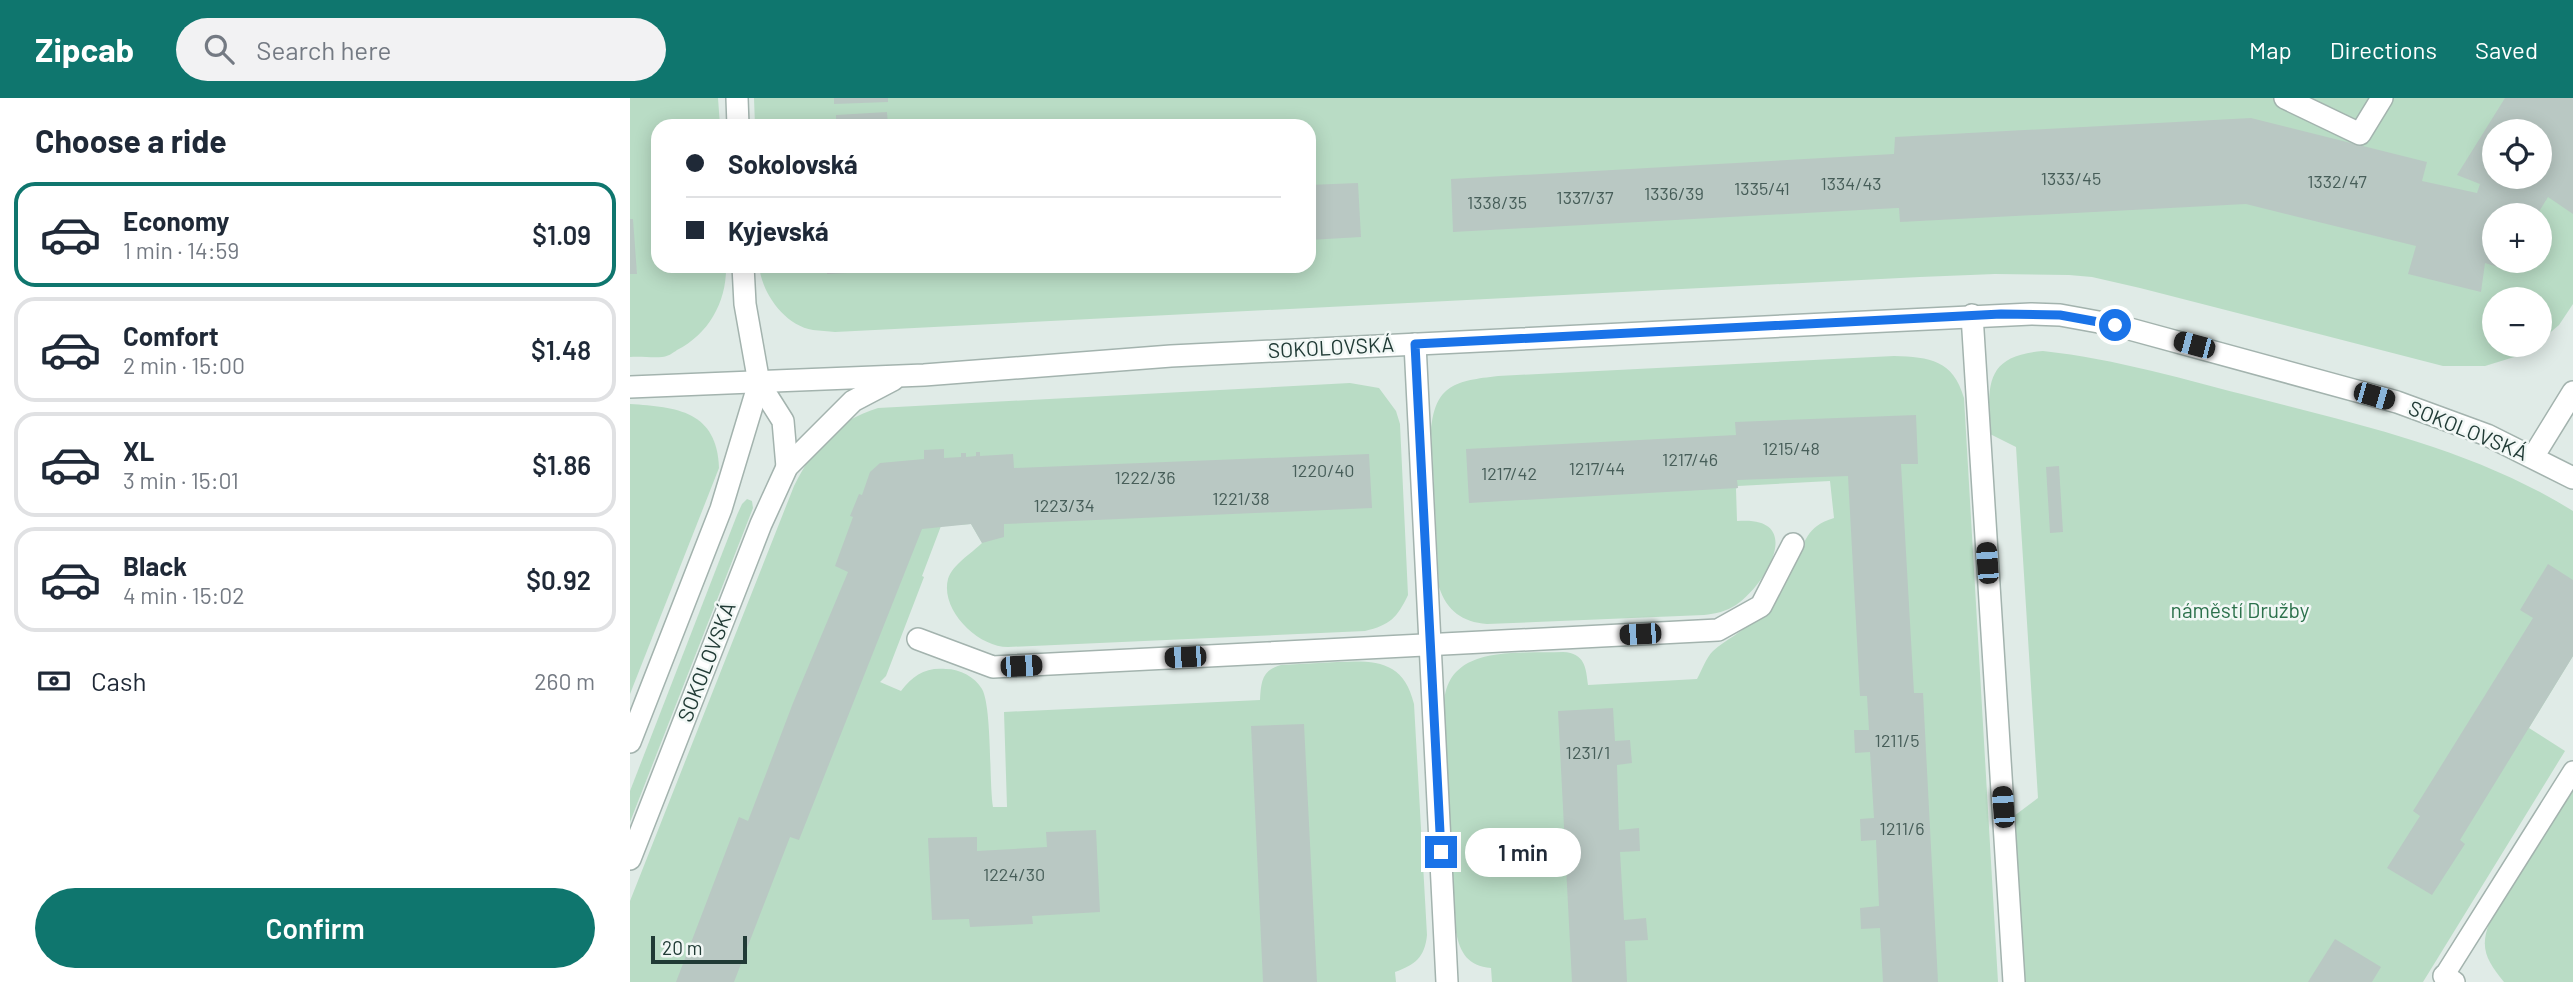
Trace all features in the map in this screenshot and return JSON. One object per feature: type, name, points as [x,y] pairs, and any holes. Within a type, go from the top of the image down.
[{"type":"street","points":[[737,98],[738,119]]},
{"type":"street","points":[[2285,98],[2360,134],[2382,98]]},
{"type":"street","points":[[743,273],[745,304],[759,383],[782,421],[787,467]]},
{"type":"street","points":[[1972,315],[2014,982]]},
{"type":"street","name":"SOKOLOVSKÁ","points":[[630,743],[721,509],[759,383],[901,376],[1171,356],[1972,315],[2060,315],[2137,330],[2423,411],[2487,435],[2573,478]]},
{"type":"street","points":[[1415,344],[1447,982]]},
{"type":"street","name":"SOKOLOVSKÁ","points":[[630,859],[761,524],[787,467],[853,401],[901,376]]},
{"type":"street","points":[[630,387],[759,383]]},
{"type":"street","points":[[2533,457],[2573,392]]},
{"type":"street","points":[[918,639],[993,667],[1718,630],[1761,606],[1793,544]]},
{"type":"lane","points":[[2449,979],[2573,771]]},
{"type":"green space","points":[[630,98],[718,98],[720,119],[651,119],[651,273],[725,273],[719,304],[707,326],[670,355],[630,357]]},
{"type":"green space","points":[[754,98],[2573,98],[2573,304],[2552,331],[2552,287],[2482,287],[2482,357],[2514,357],[2485,366],[2443,366],[2140,288],[2092,277],[2069,275],[1920,277],[835,332],[802,327],[793,322],[776,306],[760,273],[1316,273],[1316,119],[755,119]]},
{"type":"green space","name":"náměstí Družby","points":[[2043,351],[2098,359],[2151,371],[2420,442],[2498,472],[2573,511],[2573,656],[2529,728],[2565,751],[2423,982],[2022,982],[2014,816],[2038,798],[2016,447],[1990,434],[1989,401],[1990,388],[2000,367],[2010,359]]},
{"type":"green space","points":[[1894,356],[1929,360],[1947,368],[1964,398],[1998,982],[1492,982],[1491,968],[1476,964],[1466,957],[1456,932],[1444,704],[1448,684],[1458,670],[1471,661],[1488,656],[1563,652],[1580,658],[1585,667],[1588,685],[1697,679],[1713,651],[1745,628],[1761,612],[1785,578],[1812,530],[1834,518],[1830,481],[1738,486],[1737,521],[1758,522],[1771,529],[1775,540],[1774,553],[1759,583],[1736,605],[1721,612],[1704,615],[1487,624],[1470,621],[1451,609],[1439,587],[1431,431],[1437,403],[1443,394],[1459,383],[1498,376]]},
{"type":"green space","points":[[1350,383],[1379,388],[1396,411],[1400,424],[1408,595],[1396,615],[1387,623],[1365,631],[1008,647],[996,645],[985,641],[964,625],[950,603],[947,591],[950,574],[982,543],[971,524],[941,526],[886,676],[880,682],[901,691],[921,673],[932,669],[957,670],[975,681],[982,689],[987,712],[993,807],[1007,807],[1004,712],[1260,700],[1266,674],[1281,665],[1364,662],[1376,663],[1396,671],[1409,690],[1414,704],[1427,935],[1424,949],[1418,959],[1395,972],[1396,982],[630,982],[630,901],[794,486],[810,458],[827,437],[849,420],[878,408]]},
{"type":"green space","points":[[630,404],[663,407],[691,416],[702,423],[711,434],[717,449],[719,468],[630,694]]},
{"type":"green space","points":[[747,499],[752,501],[753,508],[630,822],[630,791],[737,515]]},
{"type":"green space","points":[[2573,786],[2573,982],[2504,982],[2485,948],[2489,924]]},
{"type":"building","points":[[834,98],[888,98],[888,102],[834,104]]},
{"type":"building","points":[[2505,98],[2573,98],[2573,214],[2548,197],[2544,203],[2482,203],[2484,273],[2481,292],[2408,274],[2416,246],[2246,204],[1900,222],[1897,208],[1453,232],[1451,179],[1894,154],[1895,137],[2251,118],[2427,162],[2422,181],[2477,193],[2480,184],[2457,175],[2482,135],[2482,189],[2552,189],[2552,119],[2492,119]]},
{"type":"building","points":[[887,112],[888,119],[836,119],[836,115]]},
{"type":"building","points":[[1358,183],[1361,237],[1316,240],[1316,185]]},
{"type":"building","points":[[630,219],[633,219],[637,274],[630,274]]},
{"type":"building","points":[[1916,415],[1918,464],[1901,464],[1914,693],[1923,693],[1938,982],[1883,982],[1880,928],[1861,929],[1860,908],[1879,906],[1876,840],[1861,841],[1860,819],[1874,818],[1870,752],[1855,753],[1854,730],[1869,730],[1867,696],[1860,696],[1848,476],[1737,480],[1738,488],[1469,503],[1466,449],[1736,435],[1735,422]]},
{"type":"building","points":[[944,449],[944,458],[961,457],[961,453],[966,453],[966,457],[976,456],[976,452],[980,452],[980,456],[1013,454],[1014,468],[1369,454],[1372,508],[1004,524],[1004,537],[982,543],[971,524],[922,529],[799,840],[790,837],[734,982],[676,982],[739,817],[748,821],[793,703],[848,572],[835,566],[853,517],[850,516],[859,494],[862,495],[870,472],[880,463],[924,459],[924,450]]},
{"type":"building","points":[[2059,466],[2063,532],[2050,533],[2046,467]]},
{"type":"building","points":[[2548,564],[2573,580],[2573,656],[2460,840],[2465,844],[2432,895],[2387,868],[2420,816],[2413,811],[2533,618],[2520,610]]},
{"type":"building","points":[[1613,708],[1615,741],[1630,740],[1632,763],[1617,765],[1619,830],[1639,828],[1640,851],[1620,852],[1624,920],[1646,918],[1648,940],[1625,941],[1627,982],[1572,982],[1558,711]]},
{"type":"building","points":[[1304,724],[1317,982],[1263,982],[1251,726]]},
{"type":"building","points":[[1096,830],[1100,912],[1032,916],[1033,924],[970,927],[969,919],[932,920],[928,838],[977,837],[977,851],[1047,847],[1046,832]]},
{"type":"building","points":[[2335,939],[2381,967],[2372,982],[2308,982]]},
{"type":"route","points":[[1441,852],[1415,344],[2001,314],[2060,315],[2115,325]]}]
